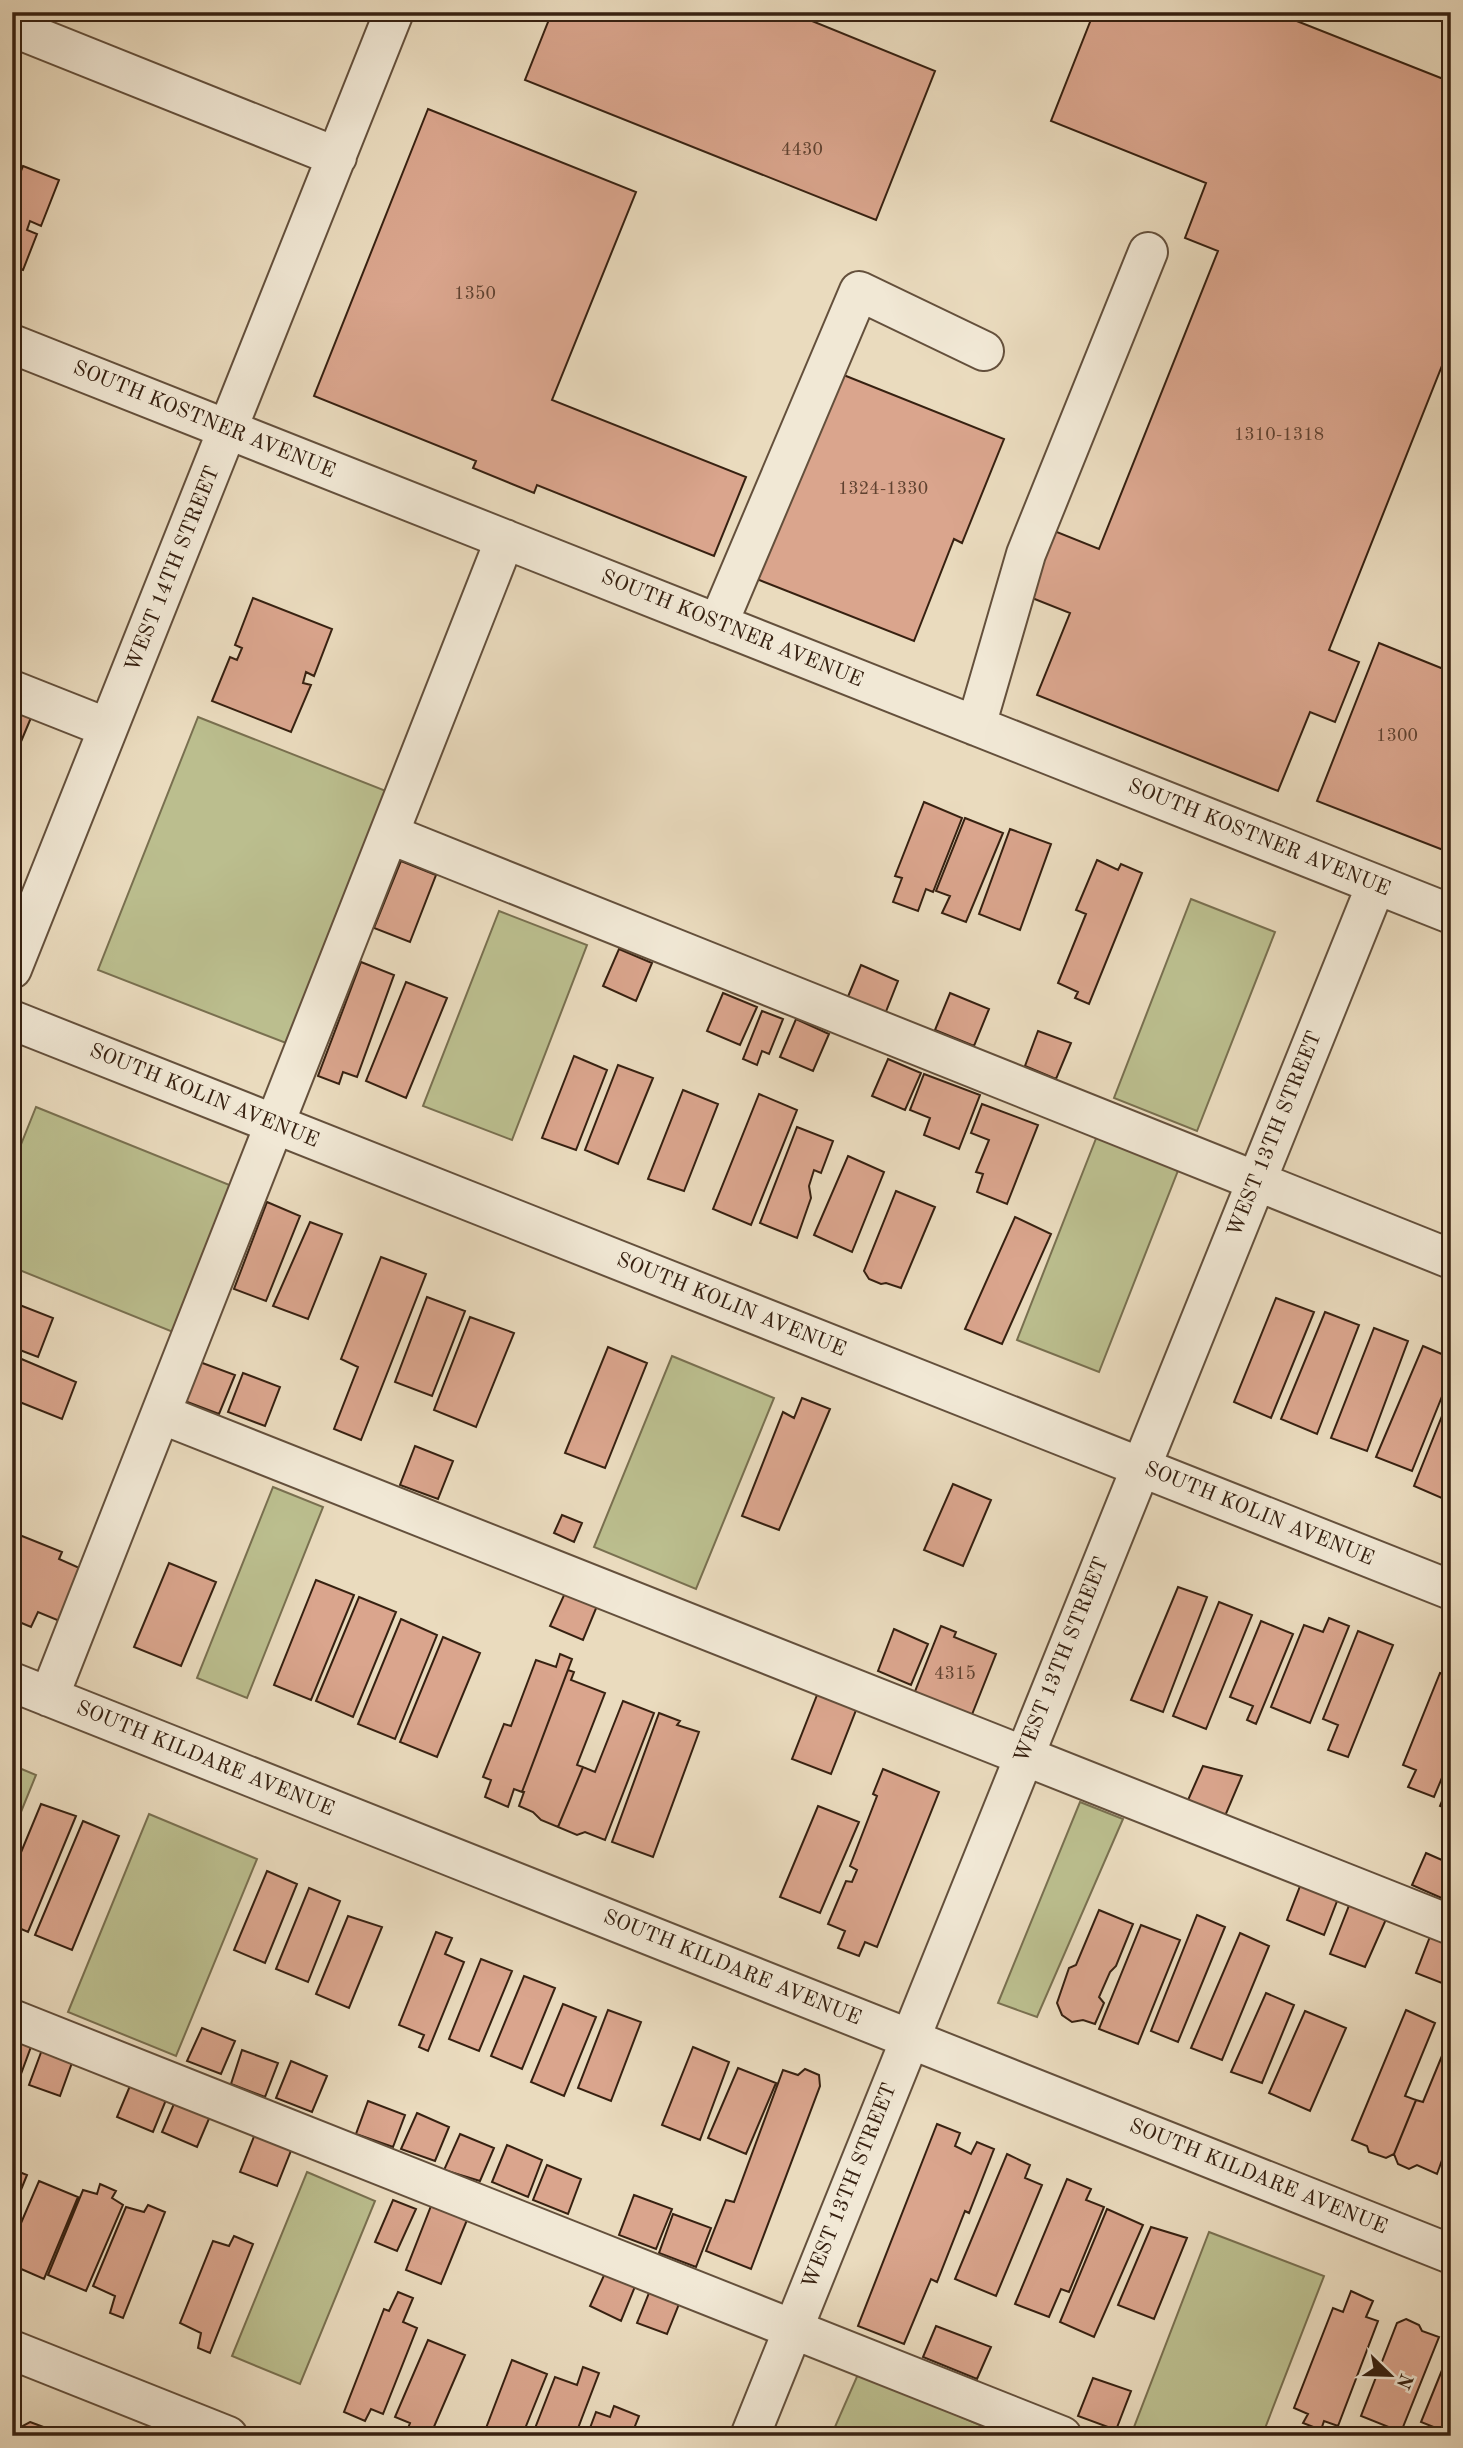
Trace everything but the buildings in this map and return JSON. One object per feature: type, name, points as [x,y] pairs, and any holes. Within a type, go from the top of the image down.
[{"type":"street","name":"WEST 14TH STREET","points":[[12,969],[394,12]]},
{"type":"street","points":[[12,27],[337,157]]},
{"type":"street","points":[[976,726],[1026,554],[1148,252]]},
{"type":"street","points":[[718,624],[859,291],[985,351]]},
{"type":"street","name":"SOUTH KOSTNER AVENUE","points":[[12,344],[1451,914]]},
{"type":"street","points":[[49,1697],[505,539]]},
{"type":"street","points":[[12,690],[108,728]]},
{"type":"street","points":[[389,834],[1451,1259]]},
{"type":"street","name":"WEST 13TH STREET","points":[[750,2436],[1376,884]]},
{"type":"street","name":"SOUTH KOLIN AVENUE","points":[[12,1020],[1451,1590]]},
{"type":"street","points":[[161,1413],[1451,1925]]},
{"type":"street","name":"SOUTH KILDARE AVENUE","points":[[12,1682],[1451,2254]]},
{"type":"street","points":[[12,2019],[1062,2436]]},
{"type":"street","points":[[12,2350],[228,2436]]},
{"type":"green space","points":[[198,717],[386,791],[286,1043],[98,970]]},
{"type":"green space","points":[[1191,899],[1275,932],[1197,1131],[1114,1098]]},
{"type":"green space","points":[[499,911],[587,945],[512,1140],[423,1106]]},
{"type":"green space","points":[[36,1107],[232,1186],[173,1332],[12,1267],[12,1167]]},
{"type":"green space","points":[[1097,1136],[1179,1168],[1099,1372],[1017,1340]]},
{"type":"green space","points":[[672,1356],[774,1398],[696,1589],[594,1547]]},
{"type":"green space","points":[[273,1487],[323,1507],[247,1698],[197,1678]]},
{"type":"green space","points":[[12,1765],[36,1775],[12,1834]]},
{"type":"green space","points":[[1080,1802],[1123,1819],[1037,2017],[998,2003]]},
{"type":"green space","points":[[149,1814],[257,1859],[176,2056],[68,2012]]},
{"type":"green space","points":[[307,2172],[375,2201],[300,2384],[232,2356]]},
{"type":"green space","points":[[1209,2232],[1324,2276],[1262,2436],[1131,2435]]},
{"type":"green space","points":[[859,2372],[1005,2436],[831,2436]]}]
